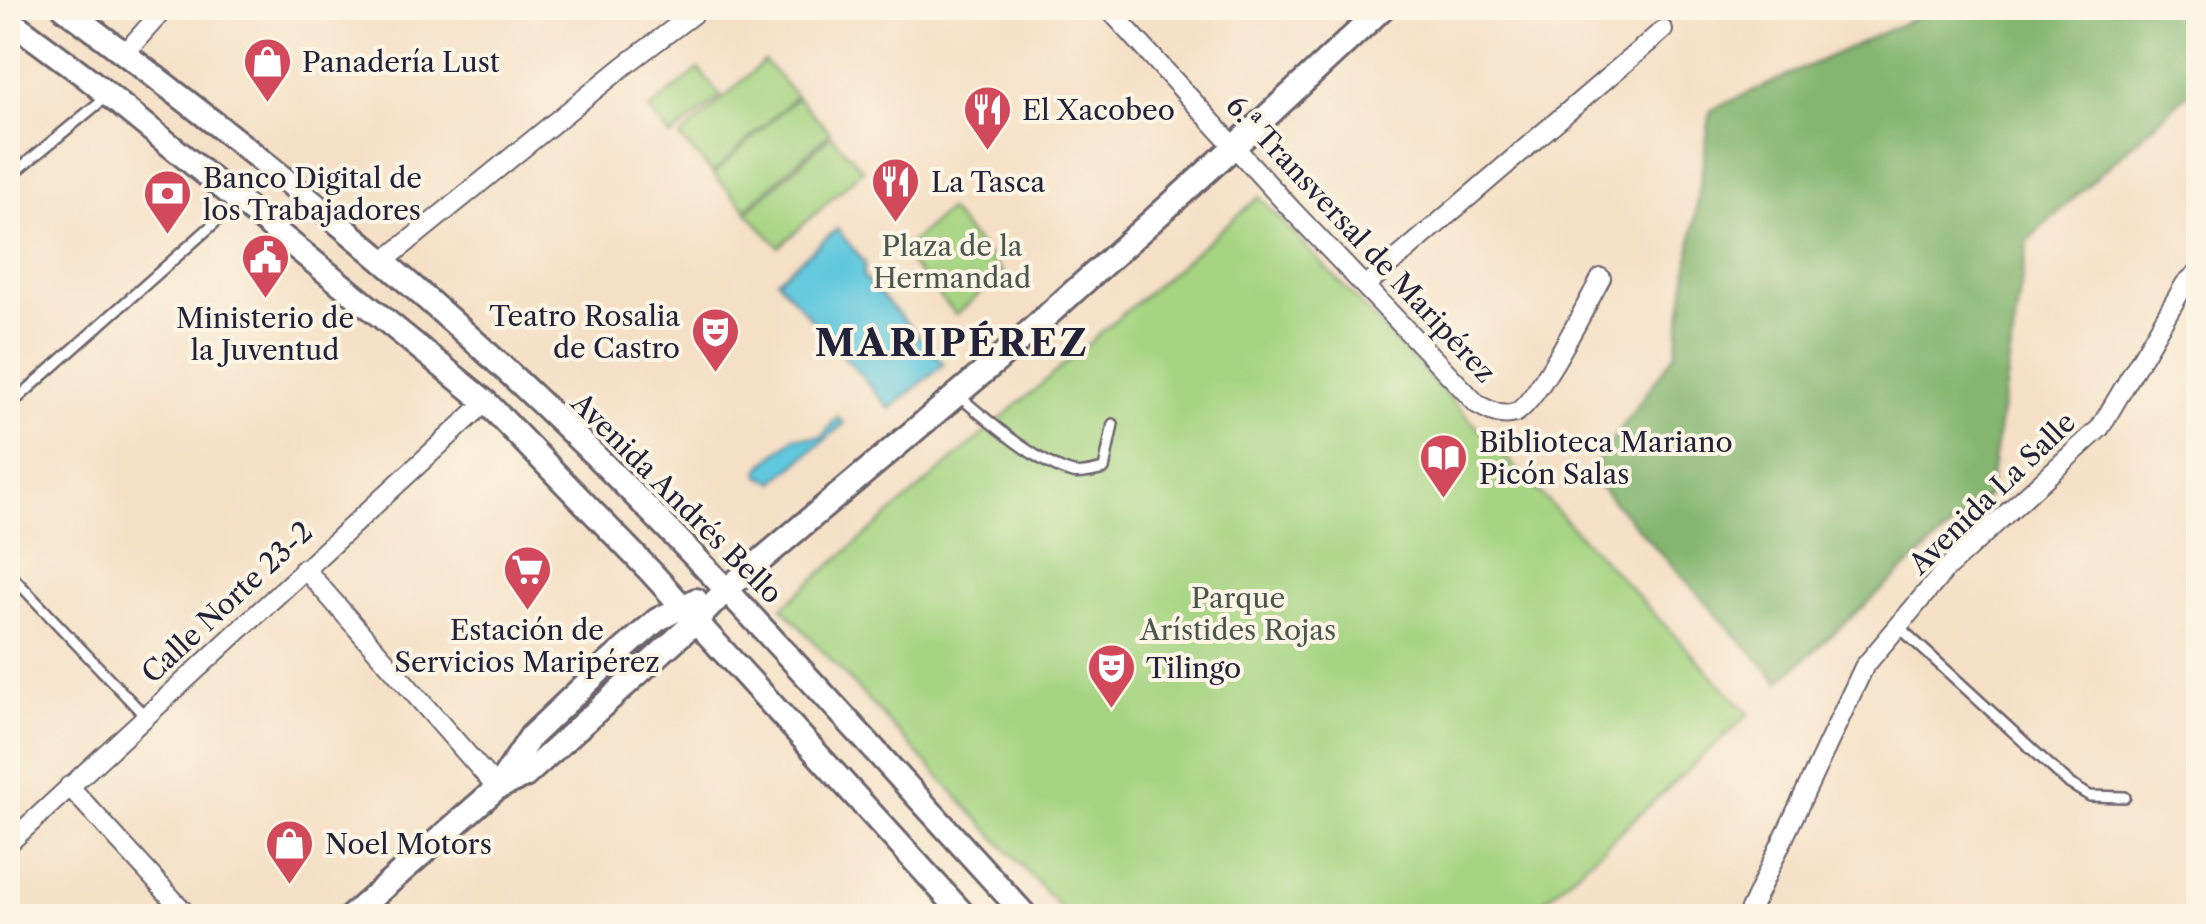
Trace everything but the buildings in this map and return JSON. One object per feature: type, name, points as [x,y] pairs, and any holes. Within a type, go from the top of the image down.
[{"type":"street","name":"Avenida Andrés Bello","points":[[64,8],[384,262],[510,374],[728,588],[1026,916]]},
{"type":"street","points":[[125,54],[165,8]]},
{"type":"street","points":[[384,262],[701,8]]},
{"type":"street","name":"6.ª Transversal de Maripérez","points":[[1108,8],[1477,404],[1494,414],[1514,413],[1534,393],[1602,278]]},
{"type":"street","points":[[351,916],[497,788],[530,736],[647,629],[689,613],[728,588],[958,395],[1236,146],[1383,8]]},
{"type":"street","points":[[8,19],[240,200],[486,402],[689,613],[964,916]]},
{"type":"street","points":[[1365,286],[1664,30]]},
{"type":"street","name":"Avenida La Salle","points":[[1748,916],[1864,667],[1946,568],[2100,428],[2185,284],[2198,272]]},
{"type":"street","name":"Calle Norte 23-2","points":[[8,844],[486,402]]},
{"type":"street","points":[[304,568],[497,788]]},
{"type":"street","points":[[70,786],[188,916]]},
{"type":"lane","points":[[8,178],[108,95]]},
{"type":"lane","points":[[8,407],[240,200]]},
{"type":"lane","points":[[958,395],[1006,434],[1075,474],[1104,470],[1113,424]]},
{"type":"lane","points":[[8,572],[145,716]]},
{"type":"lane","points":[[1898,626],[2070,784],[2090,796],[2125,797]]},
{"type":"green space","points":[[1937,8],[2198,8],[2198,84],[2028,240],[1988,495],[1779,682],[1588,474],[1676,352],[1711,110]]},
{"type":"green space","points":[[764,61],[796,96],[713,173],[680,138]]},
{"type":"green space","points":[[699,69],[721,96],[671,137],[649,110]]},
{"type":"green space","points":[[797,97],[830,132],[746,209],[713,174]]},
{"type":"green space","points":[[831,135],[863,170],[779,247],[747,212]]},
{"type":"green space","name":"Parque Arístides Rojas","points":[[1259,197],[1749,714],[1528,916],[1068,916],[782,607]]},
{"type":"green space","name":"Plaza de la Hermandad","points":[[948,210],[1003,273],[956,315],[900,252]]},
{"type":"water","points":[[837,229],[865,263],[863,276],[944,364],[890,409],[777,280]]},
{"type":"water","points":[[837,417],[844,424],[774,482],[760,476],[762,466],[794,437],[822,437]]},
{"type":"place","name":"Panadería Lust","points":[[267,104]]},
{"type":"place","name":"El Xacobeo","points":[[987,152]]},
{"type":"place","name":"La Tasca","points":[[896,224]]},
{"type":"place","name":"Banco Digital de los Trabajadores","points":[[168,236]]},
{"type":"place","name":"Ministerio de la Juventud","points":[[265,300]]},
{"type":"place","name":"Teatro Rosalia de Castro","points":[[715,374]]},
{"type":"place","name":"Biblioteca Mariano Picón Salas","points":[[1444,500]]},
{"type":"place","name":"Estación de Servicios Maripérez","points":[[527,612]]},
{"type":"place","name":"Tilingo","points":[[1111,710]]},
{"type":"place","name":"Noel Motors","points":[[290,886]]},
{"type":"district","name":"MARIPÉREZ","points":[[952,342]]}]
